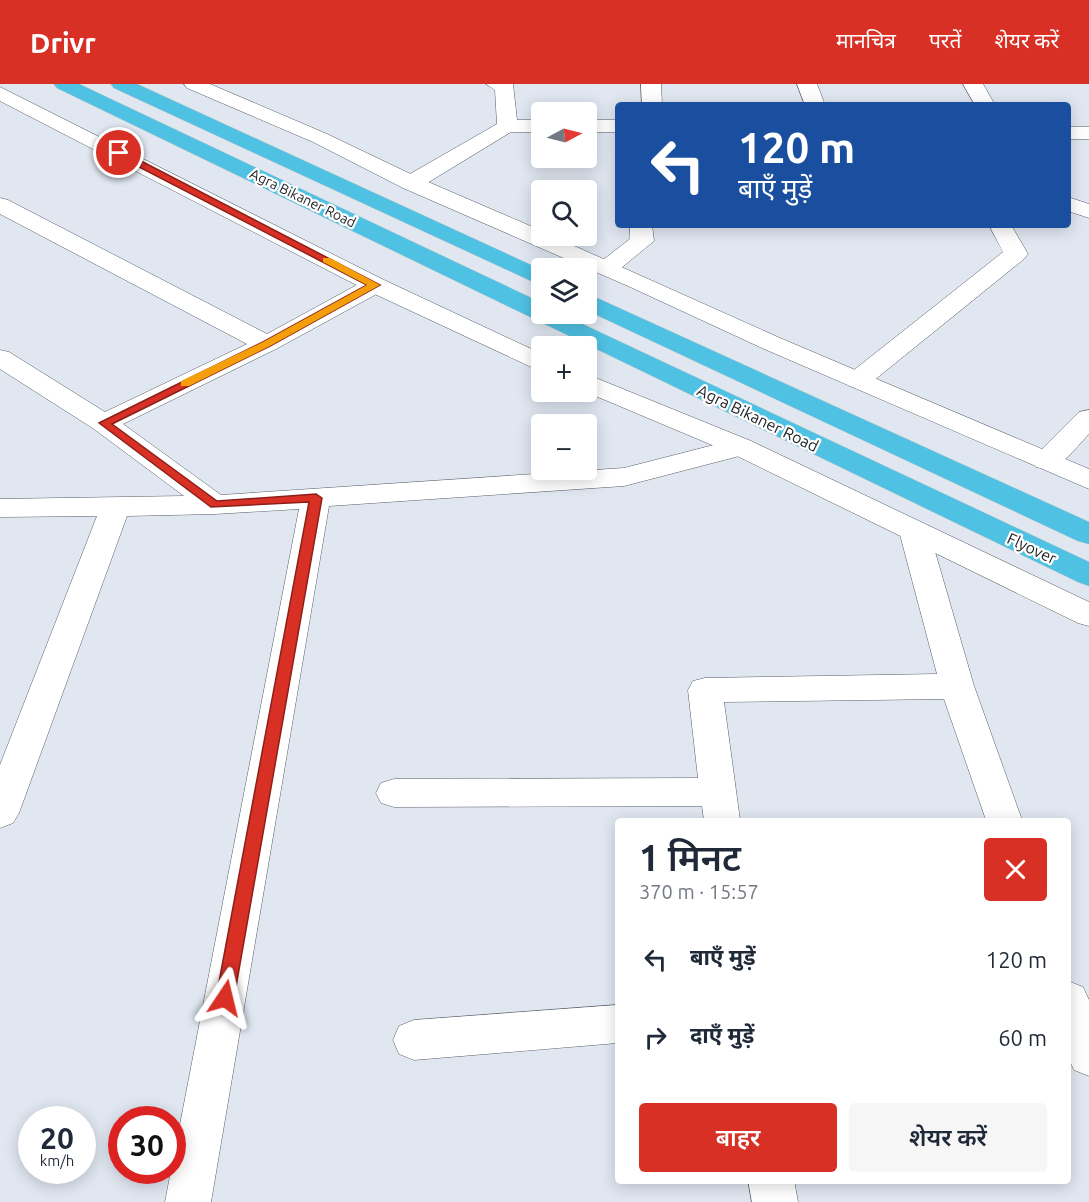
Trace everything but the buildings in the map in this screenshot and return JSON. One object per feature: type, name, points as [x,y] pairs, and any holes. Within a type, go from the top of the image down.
[{"type":"highway","name":"Agra Bikaner Road","points":[[64,84],[531,308]]},
{"type":"highway","points":[[121,84],[531,274]]},
{"type":"highway","points":[[597,305],[1089,534]]},
{"type":"highway","name":"Agra Bikaner Road","points":[[565,324],[976,521]]},
{"type":"highway","name":"Flyover","points":[[976,521],[1089,575]]},
{"type":"street","points":[[194,84],[320,138],[411,183],[1089,480]]},
{"type":"street","points":[[496,84],[505,87],[507,126]]},
{"type":"street","points":[[651,84],[652,102]]},
{"type":"street","points":[[807,84],[814,102]]},
{"type":"street","points":[[973,84],[983,102]]},
{"type":"street","points":[[0,93],[375,285],[531,359]]},
{"type":"street","points":[[411,183],[507,126],[531,126]]},
{"type":"street","points":[[597,126],[615,126]]},
{"type":"street","points":[[1071,133],[1089,133]]},
{"type":"street","points":[[0,205],[267,344]]},
{"type":"street","points":[[1071,205],[1089,211]]},
{"type":"street","points":[[607,268],[642,241],[641,228]]},
{"type":"street","points":[[858,380],[1016,254],[1002,228]]},
{"type":"street","points":[[104,423],[267,344],[375,285]]},
{"type":"street","points":[[0,358],[104,423],[215,505]]},
{"type":"street","points":[[597,387],[741,447],[1089,615]]},
{"type":"street","points":[[1046,461],[1089,418]]},
{"type":"street","points":[[0,508],[215,505],[624,477],[741,447]]},
{"type":"street","points":[[188,1202],[316,498]]},
{"type":"street","points":[[0,813],[116,506]]},
{"type":"street","points":[[914,531],[957,686],[1003,818]]},
{"type":"street","points":[[394,793],[720,806],[705,690],[957,686]]},
{"type":"street","points":[[1071,1008],[1089,1056]]},
{"type":"street","points":[[414,1040],[615,1024]]},
{"type":"street","points":[[772,1184],[775,1202]]},
{"type":"slow traffic","points":[[185,384],[267,344],[375,285],[327,260]]},
{"type":"route","points":[[119,153],[375,285],[267,344],[104,423],[215,505],[316,498],[225,998]]}]
